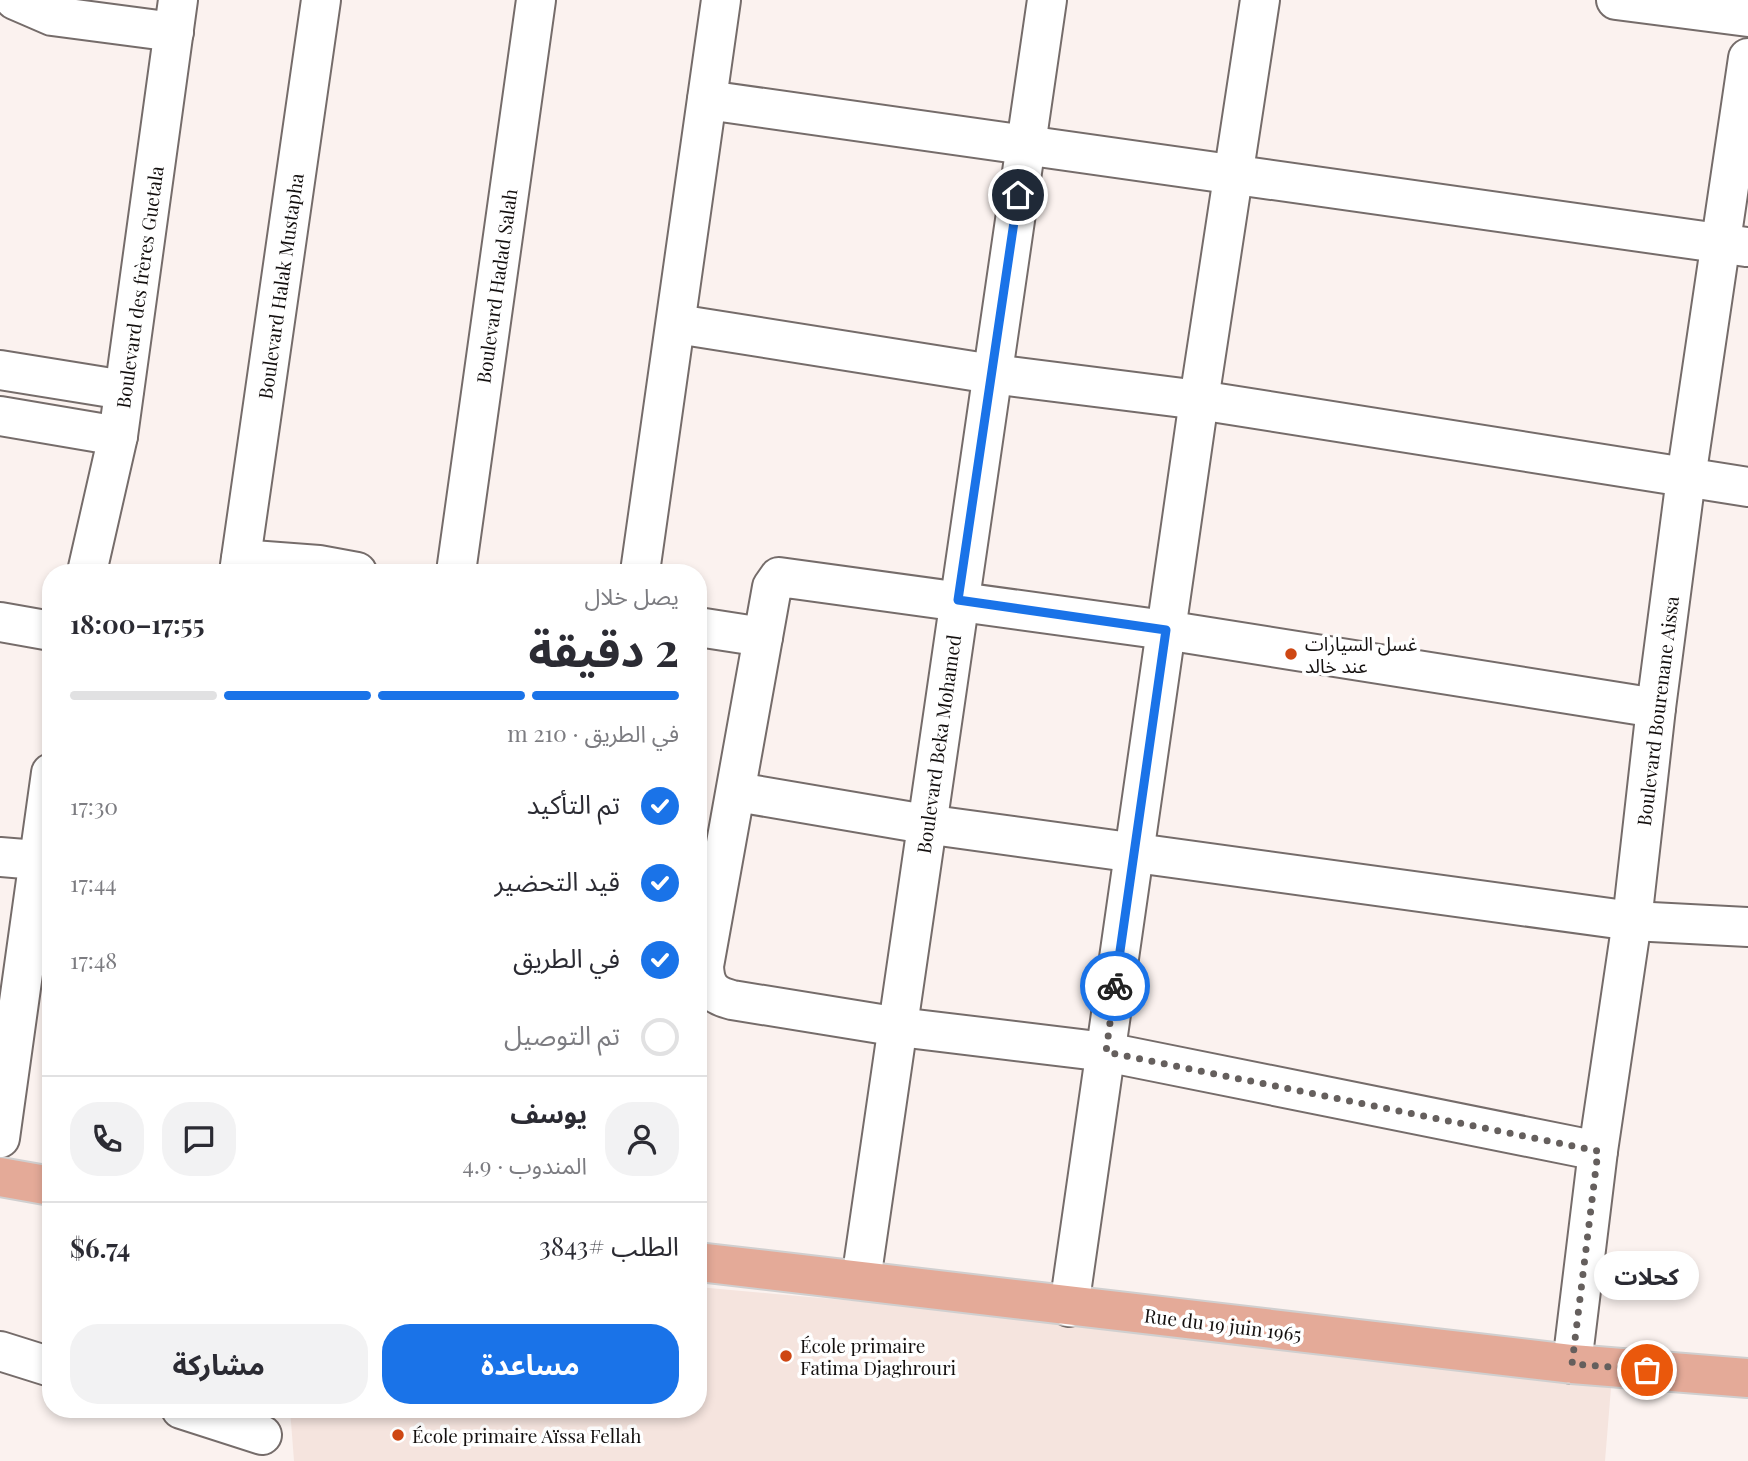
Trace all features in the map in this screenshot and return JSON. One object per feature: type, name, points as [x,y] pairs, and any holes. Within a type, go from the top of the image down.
[{"type":"main road","points":[[0,1177],[42,1184]]},
{"type":"main road","name":"Rue du 19 juin 1965","points":[[707,1263],[1572,1364],[1748,1378]]},
{"type":"street","points":[[15,0],[52,16],[176,16]]},
{"type":"street","name":"Boulevard Halak Mustapha","points":[[240,564],[321,0]]},
{"type":"street","name":"Boulevard Hadad Salah","points":[[457,564],[537,0]]},
{"type":"street","points":[[641,564],[721,0]]},
{"type":"street","name":"Boulevard Beka Mohamed","points":[[861,1280],[899,1027],[925,824],[1047,0]]},
{"type":"street","points":[[1069,1307],[1133,851],[1260,0]]},
{"type":"street","points":[[1616,0],[1748,17]]},
{"type":"street","name":"Boulevard des frères Guetala","points":[[89,564],[118,436],[176,16]]},
{"type":"street","name":"Boulevard Bourenane Aissa","points":[[1572,1364],[1598,1151],[1632,921],[1686,478],[1735,246],[1748,58]]},
{"type":"street","points":[[707,100],[1735,246]]},
{"type":"street","points":[[677,324],[992,374],[1199,400],[1748,487]]},
{"type":"street","points":[[0,370],[124,390]]},
{"type":"street","points":[[0,416],[118,436]]},
{"type":"street","points":[[707,950],[772,587],[779,577],[1166,630],[1656,708]]},
{"type":"street","points":[[0,622],[42,629]]},
{"type":"street","points":[[707,628],[763,637]]},
{"type":"street","points":[[737,792],[925,824],[1632,921],[1748,927]]},
{"type":"street","points":[[0,1138],[25,967],[18,859],[42,796]]},
{"type":"street","points":[[707,982],[708,988],[716,996],[732,1000],[899,1027],[1106,1052],[1598,1151]]},
{"type":"street","points":[[0,1351],[42,1364]]},
{"type":"street","points":[[209,1418],[262,1435]]},
{"type":"shaded area","points":[[707,1288],[877,1303],[1611,1388],[1605,1461],[294,1461],[291,1418],[707,1418]]},
{"type":"way so far","points":[[1115,986],[1106,1052],[1598,1151],[1572,1364],[1647,1370]]},
{"type":"place","name":"غسل السيارات عند خالد","points":[[1291,654]]},
{"type":"place","name":"École primaire Fatima Djaghrouri","points":[[786,1356]]},
{"type":"place","name":"كحلات","points":[[1647,1370]]},
{"type":"place","name":"École primaire Aïssa Fellah","points":[[398,1435]]},
{"type":"route","points":[[1018,195],[958,600],[1166,630],[1115,986]]}]
